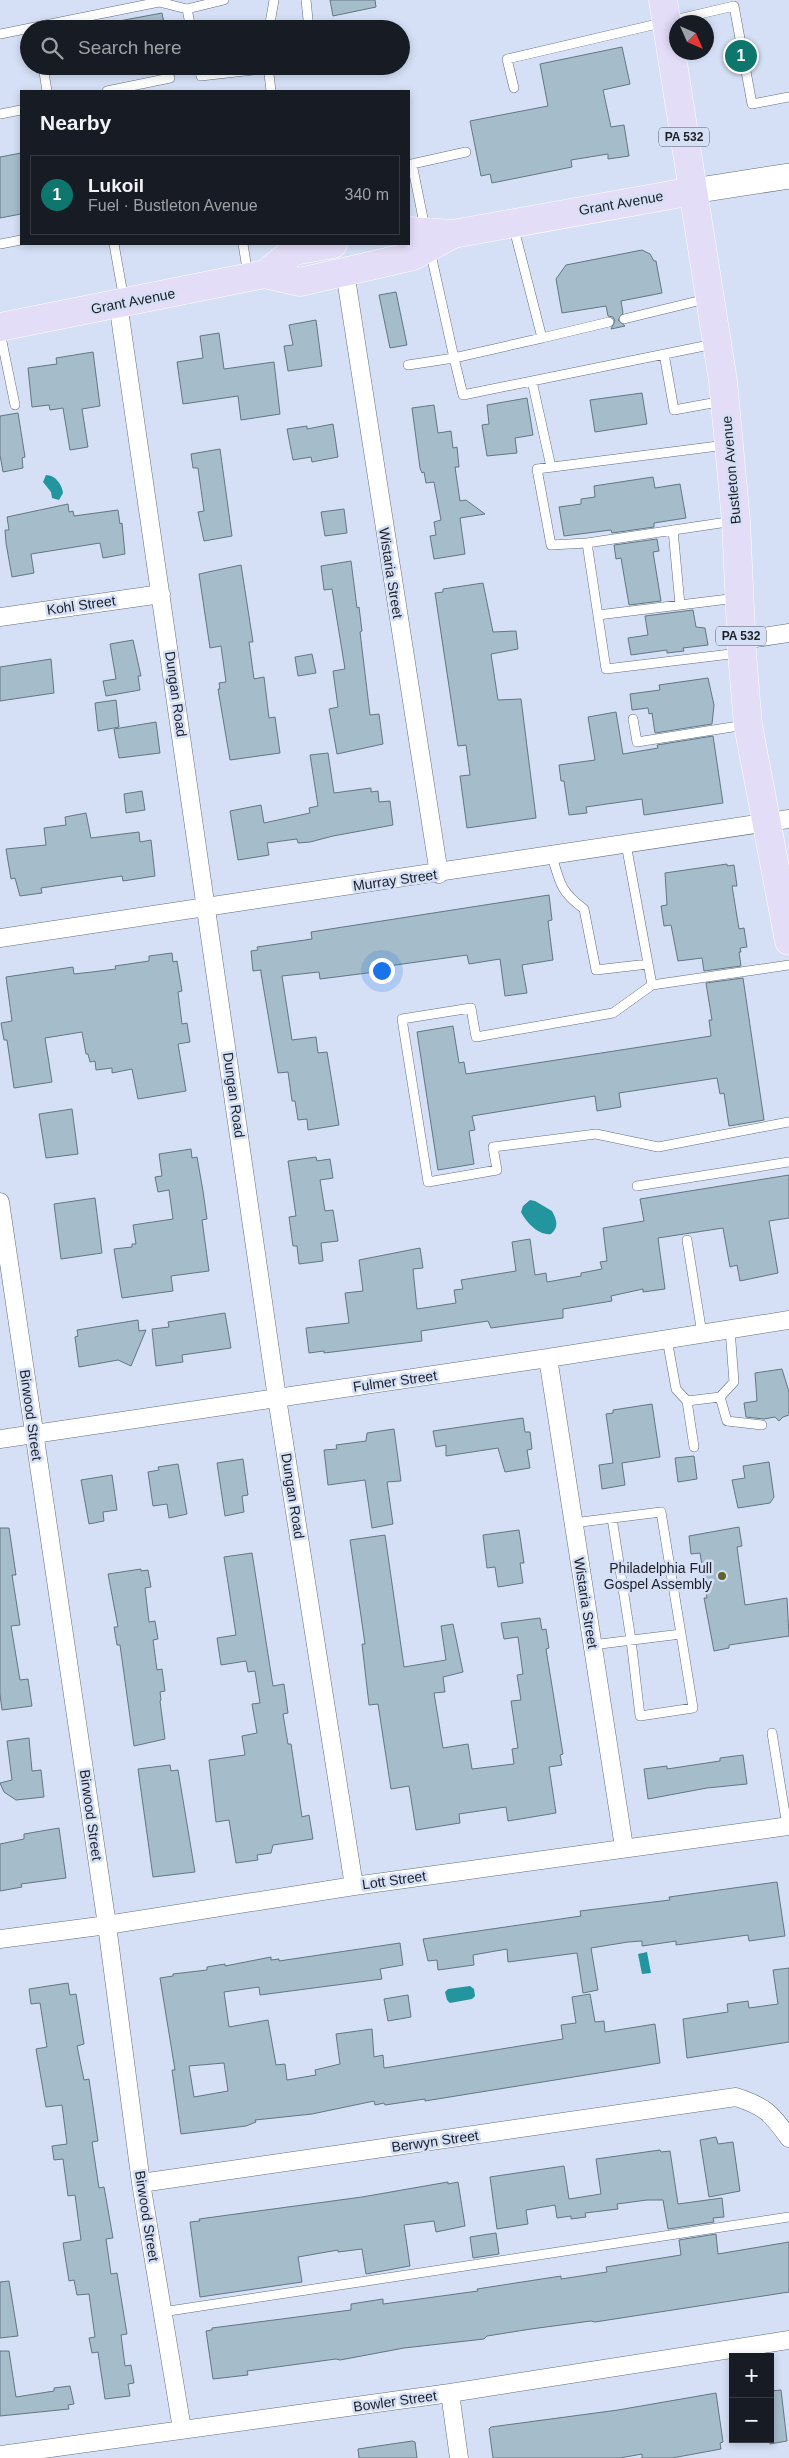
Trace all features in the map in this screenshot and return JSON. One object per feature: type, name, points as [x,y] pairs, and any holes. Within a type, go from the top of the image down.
[{"type":"main road","name":"Bustleton Avenue","points":[[664,10],[725,401],[736,521],[748,725],[778,821],[788,933]]},
{"type":"main road","name":"Grant Avenue","points":[[296,262],[345,272],[413,256],[429,236],[789,176]]},
{"type":"main road","name":"Grant Avenue","points":[[0,327],[257,276],[296,262],[331,245]]},
{"type":"street","name":"Wistaria Street","points":[[345,272],[439,874]]},
{"type":"street","name":"Dungan Road","points":[[121,303],[277,1398],[354,1886]]},
{"type":"street","name":"Kohl Street","points":[[0,617],[161,594]]},
{"type":"street","points":[[742,647],[789,633]]},
{"type":"street","name":"Murray Street","points":[[0,938],[439,874],[778,821]]},
{"type":"street","name":"Birwood Street","points":[[0,1202],[107,1925],[141,2183],[182,2429]]},
{"type":"street","name":"Fulmer Street","points":[[0,1439],[548,1358],[789,1320]]},
{"type":"street","name":"Wistaria Street","points":[[548,1358],[624,1847]]},
{"type":"street","name":"Lott Street","points":[[0,1939],[107,1925],[354,1886],[624,1847],[788,1826]]},
{"type":"street","name":"Berwyn Street","points":[[141,2183],[736,2097],[756,2104],[771,2114],[789,2138]]},
{"type":"street","name":"Bowler Street","points":[[0,2455],[450,2393],[789,2340]]},
{"type":"street","points":[[450,2393],[459,2458]]},
{"type":"lane","points":[[74,20],[159,2],[187,9],[224,0]]},
{"type":"lane","points":[[271,20],[274,0]]},
{"type":"lane","points":[[306,0],[308,20]]},
{"type":"lane","points":[[514,88],[507,59],[664,10],[734,6],[752,104],[789,97]]},
{"type":"lane","points":[[187,9],[189,20]]},
{"type":"lane","points":[[0,34],[20,31]]},
{"type":"lane","points":[[45,75],[48,90]]},
{"type":"lane","points":[[269,75],[271,90]]},
{"type":"lane","points":[[112,90],[170,78]]},
{"type":"lane","points":[[0,114],[20,110]]},
{"type":"lane","points":[[466,152],[412,164],[462,395],[717,343]]},
{"type":"lane","points":[[512,222],[542,338]]},
{"type":"lane","points":[[0,244],[20,240]]},
{"type":"lane","points":[[114,245],[121,303]]},
{"type":"lane","points":[[243,245],[257,276]]},
{"type":"lane","points":[[624,319],[710,299]]},
{"type":"lane","points":[[408,365],[454,358],[609,322]]},
{"type":"lane","points":[[0,332],[15,406]]},
{"type":"lane","points":[[664,354],[674,410],[725,401]]},
{"type":"lane","points":[[532,381],[551,468]]},
{"type":"lane","points":[[729,445],[537,469],[551,545],[587,543],[736,521]]},
{"type":"lane","points":[[673,530],[680,605]]},
{"type":"lane","points":[[587,543],[606,669],[742,647]]},
{"type":"lane","points":[[598,615],[740,598]]},
{"type":"lane","points":[[633,719],[637,742],[748,725]]},
{"type":"lane","points":[[626,844],[652,985]]},
{"type":"lane","points":[[552,856],[561,887],[569,898],[584,909],[596,970],[648,964]]},
{"type":"lane","points":[[789,964],[652,985],[614,1013],[476,1037],[471,1008],[402,1019],[428,1182],[497,1170],[493,1147],[596,1134],[658,1147],[789,1122]]},
{"type":"lane","points":[[637,1186],[789,1162]]},
{"type":"lane","points":[[687,1240],[702,1334]]},
{"type":"lane","points":[[687,1401],[720,1397],[734,1382],[730,1329]]},
{"type":"lane","points":[[667,1339],[676,1389],[687,1401],[694,1447]]},
{"type":"lane","points":[[720,1397],[727,1421],[762,1425]]},
{"type":"lane","points":[[573,1523],[612,1518],[661,1512],[693,1708],[640,1716],[631,1640],[612,1518]]},
{"type":"lane","points":[[592,1645],[681,1634]]},
{"type":"lane","points":[[772,1733],[788,1826]]},
{"type":"lane","points":[[162,2312],[789,2217]]},
{"type":"shaded area","points":[[46,475],[55,478],[61,486],[63,493],[59,500],[52,498],[51,492],[43,482]]},
{"type":"shaded area","points":[[530,1200],[552,1211],[556,1223],[555,1229],[551,1234],[538,1231],[523,1216],[521,1212],[523,1206]]},
{"type":"shaded area","points":[[647,1952],[651,1973],[642,1974],[638,1954]]},
{"type":"shaded area","points":[[470,1986],[474,1989],[475,1996],[472,1999],[450,2003],[447,2000],[445,1992],[448,1989]]},
{"type":"building","points":[[330,0],[375,0],[376,7],[333,16]]},
{"type":"building","points":[[162,13],[163,20],[124,20]]},
{"type":"building","points":[[622,47],[630,84],[603,90],[611,127],[624,125],[629,156],[608,159],[608,154],[571,160],[572,167],[492,183],[490,174],[481,176],[470,121],[548,106],[540,64]]},
{"type":"building","points":[[20,153],[20,214],[0,218],[0,157]]},
{"type":"building","points":[[642,250],[650,254],[654,261],[656,261],[662,293],[621,301],[623,313],[618,320],[625,326],[611,329],[615,321],[613,317],[608,316],[606,306],[562,313],[556,279],[566,265]]},
{"type":"building","points":[[396,292],[407,345],[390,348],[379,295]]},
{"type":"building","points":[[316,320],[322,366],[288,371],[284,346],[293,345],[289,325]]},
{"type":"building","points":[[219,333],[224,369],[274,362],[280,414],[241,420],[238,396],[183,404],[177,362],[203,358],[200,336]]},
{"type":"building","points":[[93,352],[100,406],[82,409],[88,447],[70,450],[63,408],[50,410],[49,405],[32,407],[28,368],[57,364],[56,358]]},
{"type":"building","points":[[642,393],[647,424],[595,432],[590,400]]},
{"type":"building","points":[[527,398],[533,435],[515,438],[517,453],[487,456],[482,425],[489,424],[487,405]]},
{"type":"building","points":[[434,405],[438,433],[451,431],[453,448],[457,447],[459,467],[455,467],[460,501],[466,500],[485,514],[460,518],[465,554],[434,559],[430,536],[436,535],[434,522],[441,520],[434,482],[426,483],[424,472],[422,473],[420,468],[412,408]]},
{"type":"building","points":[[18,413],[25,457],[22,458],[23,468],[3,472],[0,455],[0,416]]},
{"type":"building","points":[[333,424],[338,457],[312,462],[311,457],[293,460],[287,429],[307,426],[307,429]]},
{"type":"building","points":[[220,449],[232,536],[204,541],[198,512],[204,511],[198,468],[193,468],[191,454]]},
{"type":"building","points":[[653,477],[655,488],[680,484],[686,518],[654,523],[654,527],[612,533],[611,530],[564,536],[559,507],[581,504],[581,499],[595,497],[594,486]]},
{"type":"building","points":[[68,504],[69,512],[73,511],[74,516],[118,510],[120,524],[122,523],[125,554],[103,558],[100,543],[31,554],[34,573],[12,577],[6,543],[5,530],[9,530],[7,517]]},
{"type":"building","points":[[344,509],[347,533],[325,536],[321,512]]},
{"type":"building","points":[[657,539],[659,551],[653,552],[661,601],[629,605],[621,558],[616,559],[614,545]]},
{"type":"building","points":[[351,561],[362,631],[360,632],[370,715],[379,714],[383,744],[337,754],[329,709],[338,707],[333,671],[345,669],[332,589],[324,590],[321,566]]},
{"type":"building","points":[[241,565],[253,642],[249,642],[254,679],[264,677],[269,718],[275,717],[280,753],[230,760],[218,689],[220,689],[219,683],[226,682],[221,646],[210,648],[199,574]]},
{"type":"building","points":[[483,583],[493,632],[516,631],[518,649],[491,654],[498,700],[521,699],[536,818],[467,828],[460,776],[470,775],[466,745],[458,746],[435,593],[443,592],[443,589]]},
{"type":"building","points":[[693,610],[696,627],[705,628],[708,645],[683,648],[684,651],[667,653],[667,650],[631,655],[628,638],[648,635],[645,616]]},
{"type":"building","points":[[133,640],[141,676],[138,676],[140,690],[106,696],[103,681],[116,679],[110,644]]},
{"type":"building","points":[[312,654],[316,673],[298,676],[295,657]]},
{"type":"building","points":[[51,659],[54,693],[0,701],[0,667]]},
{"type":"building","points":[[708,678],[714,705],[712,724],[655,733],[652,713],[649,714],[648,708],[632,710],[630,694],[660,690],[659,685]]},
{"type":"building","points":[[116,700],[119,727],[98,731],[95,703]]},
{"type":"building","points":[[616,712],[623,754],[658,748],[657,745],[713,736],[723,803],[644,815],[642,799],[586,807],[587,813],[569,815],[564,781],[561,781],[559,765],[595,760],[588,717]]},
{"type":"building","points":[[156,722],[160,753],[119,758],[114,729]]},
{"type":"building","points":[[328,753],[334,793],[371,788],[371,792],[378,791],[379,802],[390,801],[393,825],[310,842],[298,843],[297,839],[267,843],[269,855],[238,860],[230,811],[261,805],[264,823],[310,813],[309,808],[318,806],[310,755]]},
{"type":"building","points":[[142,791],[145,810],[126,813],[124,794]]},
{"type":"building","points":[[86,813],[91,838],[139,832],[140,842],[151,840],[155,876],[123,881],[122,876],[41,888],[42,893],[20,896],[15,878],[11,879],[6,849],[46,845],[44,828],[66,825],[65,817]]},
{"type":"building","points":[[727,864],[727,866],[734,865],[737,886],[732,886],[739,929],[744,928],[747,947],[740,948],[741,966],[704,971],[702,958],[678,961],[671,925],[664,926],[661,906],[667,905],[665,873]]},
{"type":"building","points":[[549,895],[552,920],[548,921],[553,960],[522,965],[527,993],[505,996],[500,959],[469,964],[467,955],[374,968],[375,972],[320,979],[319,972],[282,976],[292,1040],[316,1037],[318,1053],[327,1052],[339,1125],[308,1130],[307,1119],[298,1120],[295,1101],[292,1101],[288,1072],[278,1073],[261,970],[253,971],[251,951],[258,950],[257,947],[312,939],[311,932]]},
{"type":"building","points":[[172,953],[173,962],[177,961],[182,991],[178,992],[182,1024],[187,1023],[190,1042],[178,1044],[186,1091],[138,1099],[132,1069],[112,1073],[112,1068],[96,1070],[95,1061],[90,1062],[88,1054],[86,1054],[82,1032],[45,1038],[52,1082],[14,1088],[7,1040],[4,1040],[1,1023],[12,1021],[6,977],[73,967],[74,974],[116,969],[115,966],[149,961],[149,956]]},
{"type":"building","points":[[743,978],[764,1120],[729,1126],[724,1093],[720,1094],[717,1078],[619,1093],[621,1107],[597,1111],[595,1096],[472,1116],[475,1130],[469,1131],[474,1164],[438,1170],[417,1032],[453,1026],[459,1063],[464,1062],[466,1074],[711,1036],[709,1020],[712,1020],[706,983]]},
{"type":"building","points":[[72,1109],[78,1154],[46,1158],[39,1114]]},
{"type":"building","points":[[191,1149],[192,1158],[197,1157],[203,1191],[207,1219],[202,1220],[209,1271],[171,1276],[173,1291],[122,1298],[114,1249],[132,1247],[132,1244],[136,1244],[133,1225],[173,1219],[169,1190],[158,1192],[155,1177],[162,1176],[159,1154]]},
{"type":"building","points":[[316,1157],[317,1161],[330,1159],[333,1178],[320,1180],[325,1211],[333,1210],[338,1241],[321,1243],[323,1261],[299,1264],[297,1246],[293,1246],[289,1217],[296,1216],[288,1161]]},
{"type":"building","points":[[789,1175],[789,1218],[769,1221],[778,1273],[740,1281],[737,1265],[730,1267],[723,1228],[658,1238],[665,1289],[643,1292],[643,1289],[611,1296],[612,1301],[563,1309],[563,1318],[491,1328],[488,1321],[421,1331],[422,1341],[324,1353],[324,1351],[309,1353],[306,1328],[349,1323],[345,1293],[363,1291],[359,1260],[420,1248],[423,1268],[413,1269],[417,1309],[456,1303],[454,1290],[463,1289],[461,1280],[516,1271],[512,1242],[530,1239],[535,1275],[546,1273],[547,1282],[581,1276],[581,1273],[602,1269],[600,1262],[607,1261],[603,1228],[644,1221],[640,1199]]},
{"type":"building","points":[[95,1198],[102,1253],[61,1259],[54,1204]]},
{"type":"building","points":[[225,1313],[231,1348],[182,1355],[183,1362],[156,1366],[152,1329],[169,1327],[168,1322]]},
{"type":"building","points":[[138,1320],[139,1331],[146,1330],[131,1366],[118,1360],[79,1367],[75,1337],[78,1336],[77,1330]]},
{"type":"building","points":[[782,1369],[789,1392],[789,1415],[779,1421],[775,1417],[764,1419],[746,1417],[744,1403],[757,1401],[755,1373]]},
{"type":"building","points":[[652,1404],[660,1457],[622,1463],[625,1485],[602,1489],[599,1465],[613,1463],[606,1414],[613,1413],[613,1410]]},
{"type":"building","points":[[523,1418],[525,1432],[530,1432],[532,1449],[527,1450],[530,1468],[505,1472],[498,1448],[446,1456],[446,1445],[436,1447],[433,1431]]},
{"type":"building","points":[[394,1429],[401,1481],[387,1482],[393,1524],[372,1528],[365,1480],[328,1485],[324,1450],[337,1449],[336,1445],[366,1441],[367,1433]]},
{"type":"building","points":[[694,1456],[697,1479],[678,1482],[675,1458]]},
{"type":"building","points":[[243,1459],[248,1495],[242,1496],[244,1512],[225,1516],[217,1463]]},
{"type":"building","points":[[769,1462],[774,1497],[770,1503],[738,1508],[732,1480],[745,1478],[743,1466]]},
{"type":"building","points":[[178,1464],[187,1514],[169,1518],[167,1504],[153,1506],[148,1472],[159,1470],[158,1467]]},
{"type":"building","points":[[112,1475],[117,1510],[103,1512],[104,1521],[89,1524],[81,1480]]},
{"type":"building","name":"Philadelphia Full Gospel Assembly","points":[[739,1527],[742,1546],[737,1547],[745,1605],[787,1598],[789,1636],[729,1645],[729,1648],[714,1651],[704,1598],[707,1598],[700,1553],[691,1554],[689,1536]]},
{"type":"building","points":[[0,1528],[9,1528],[16,1575],[12,1575],[20,1625],[11,1626],[20,1680],[28,1679],[32,1706],[2,1710],[0,1694]]},
{"type":"building","points":[[519,1530],[524,1563],[520,1563],[523,1583],[498,1587],[495,1567],[487,1568],[483,1535]]},
{"type":"building","points":[[385,1535],[404,1667],[446,1660],[441,1626],[453,1624],[463,1672],[443,1677],[445,1692],[434,1693],[443,1748],[468,1744],[472,1769],[514,1764],[512,1749],[518,1748],[511,1701],[521,1700],[517,1675],[523,1674],[518,1637],[504,1639],[501,1623],[540,1618],[542,1630],[546,1629],[549,1648],[546,1649],[563,1754],[560,1755],[562,1765],[549,1767],[556,1813],[508,1821],[506,1807],[459,1814],[460,1823],[416,1830],[409,1786],[391,1789],[378,1704],[369,1705],[362,1644],[365,1644],[350,1540]]},
{"type":"building","points":[[252,1553],[273,1686],[284,1684],[288,1713],[283,1714],[288,1744],[291,1744],[302,1817],[309,1815],[313,1839],[273,1845],[271,1853],[257,1855],[258,1860],[236,1863],[229,1820],[216,1822],[209,1760],[245,1755],[242,1736],[257,1733],[252,1704],[260,1703],[255,1671],[248,1672],[246,1661],[221,1665],[217,1638],[236,1635],[224,1557]]},
{"type":"building","points":[[141,1569],[141,1571],[148,1570],[151,1587],[145,1588],[149,1622],[155,1621],[158,1639],[153,1640],[157,1670],[162,1669],[165,1691],[160,1692],[160,1701],[165,1739],[134,1746],[120,1645],[117,1645],[114,1627],[118,1627],[108,1574]]},
{"type":"building","points":[[29,1738],[32,1771],[41,1770],[44,1797],[16,1800],[4,1792],[0,1783],[12,1780],[7,1741]]},
{"type":"building","points":[[743,1755],[747,1784],[707,1788],[648,1799],[644,1769],[667,1766],[667,1769],[720,1761],[720,1758]]},
{"type":"building","points":[[170,1765],[171,1771],[178,1770],[195,1872],[153,1877],[138,1769]]},
{"type":"building","points":[[59,1828],[66,1878],[21,1884],[22,1887],[0,1891],[0,1844],[24,1839],[24,1834]]},
{"type":"building","points":[[777,1882],[785,1936],[749,1941],[748,1935],[676,1945],[676,1941],[642,1946],[642,1941],[591,1948],[598,1990],[583,1993],[577,1953],[508,1962],[507,1949],[473,1955],[474,1965],[438,1970],[437,1960],[428,1961],[423,1939],[581,1916],[580,1911],[670,1900],[669,1897]]},
{"type":"building","points":[[400,1943],[403,1965],[380,1969],[382,1979],[260,1995],[259,1987],[224,1992],[229,2027],[268,2020],[276,2065],[285,2064],[287,2080],[316,2075],[315,2070],[340,2064],[336,2034],[372,2029],[374,2057],[383,2055],[384,2068],[563,2039],[561,2025],[576,2023],[572,1997],[590,1994],[595,2022],[604,2021],[605,2032],[655,2024],[660,2063],[425,2101],[425,2099],[375,2105],[374,2101],[312,2114],[255,2120],[256,2122],[246,2126],[181,2134],[172,2070],[175,2070],[160,1978],[173,1976],[173,1974],[207,1970],[207,1967],[225,1964],[225,1966],[271,1957],[271,1960],[279,1959],[279,1961]],"holes":[[[224,2063],[228,2091],[194,2097],[189,2066]]]},
{"type":"building","points":[[789,1968],[789,2042],[687,2058],[683,2019],[728,2012],[727,2004],[748,2001],[749,2008],[778,2004],[773,1970]]},
{"type":"building","points":[[68,1983],[70,1995],[76,1994],[84,2044],[77,2046],[84,2080],[89,2079],[98,2141],[92,2142],[99,2188],[104,2187],[113,2238],[106,2239],[111,2274],[117,2273],[127,2334],[121,2335],[125,2366],[131,2365],[134,2383],[128,2384],[130,2396],[105,2399],[98,2352],[92,2353],[89,2338],[95,2337],[89,2294],[77,2295],[74,2280],[69,2281],[63,2243],[81,2240],[75,2195],[68,2196],[63,2159],[54,2160],[52,2146],[67,2144],[62,2105],[46,2107],[36,2049],[47,2047],[40,2003],[31,2004],[29,1989]]},
{"type":"building","points":[[408,1995],[411,2017],[388,2021],[384,1999]]},
{"type":"building","points":[[716,2137],[718,2144],[733,2142],[740,2191],[709,2197],[700,2140]]},
{"type":"building","points":[[660,2150],[661,2152],[670,2151],[678,2204],[722,2198],[724,2217],[713,2218],[714,2222],[668,2229],[663,2200],[647,2200],[617,2204],[618,2209],[585,2213],[586,2217],[571,2219],[571,2216],[557,2218],[555,2205],[526,2210],[528,2224],[497,2229],[490,2177],[564,2166],[569,2199],[601,2194],[596,2159]]},
{"type":"building","points":[[448,2182],[448,2184],[458,2182],[465,2226],[436,2232],[434,2221],[404,2225],[410,2266],[366,2274],[362,2249],[338,2252],[338,2250],[298,2257],[302,2282],[200,2297],[190,2222],[200,2221],[199,2219],[362,2197]]},
{"type":"building","points":[[496,2233],[499,2254],[473,2258],[470,2237]]},
{"type":"building","points":[[716,2234],[718,2254],[789,2242],[789,2292],[595,2322],[531,2329],[487,2336],[484,2339],[404,2348],[340,2360],[247,2371],[248,2375],[213,2379],[206,2331],[212,2330],[212,2328],[351,2310],[351,2304],[383,2299],[383,2304],[478,2291],[477,2289],[561,2276],[561,2279],[607,2272],[606,2267],[681,2255],[679,2240]]},
{"type":"building","points":[[9,2281],[18,2336],[0,2338],[0,2282]]},
{"type":"building","points":[[0,2351],[9,2351],[16,2397],[54,2391],[54,2388],[70,2386],[74,2404],[68,2405],[69,2409],[0,2416]]},
{"type":"building","points":[[781,2390],[787,2441],[770,2444],[774,2443],[774,2391]]},
{"type":"building","points":[[716,2393],[723,2442],[720,2443],[721,2449],[672,2458],[642,2458],[642,2454],[620,2458],[493,2458],[489,2429],[491,2427],[618,2410]]},
{"type":"building","points":[[415,2442],[417,2458],[359,2458],[358,2449]]},
{"type":"place","name":"Lukoil","points":[[741,56]]},
{"type":"place","name":"Philadelphia Full Gospel Assembly","points":[[722,1576]]}]
